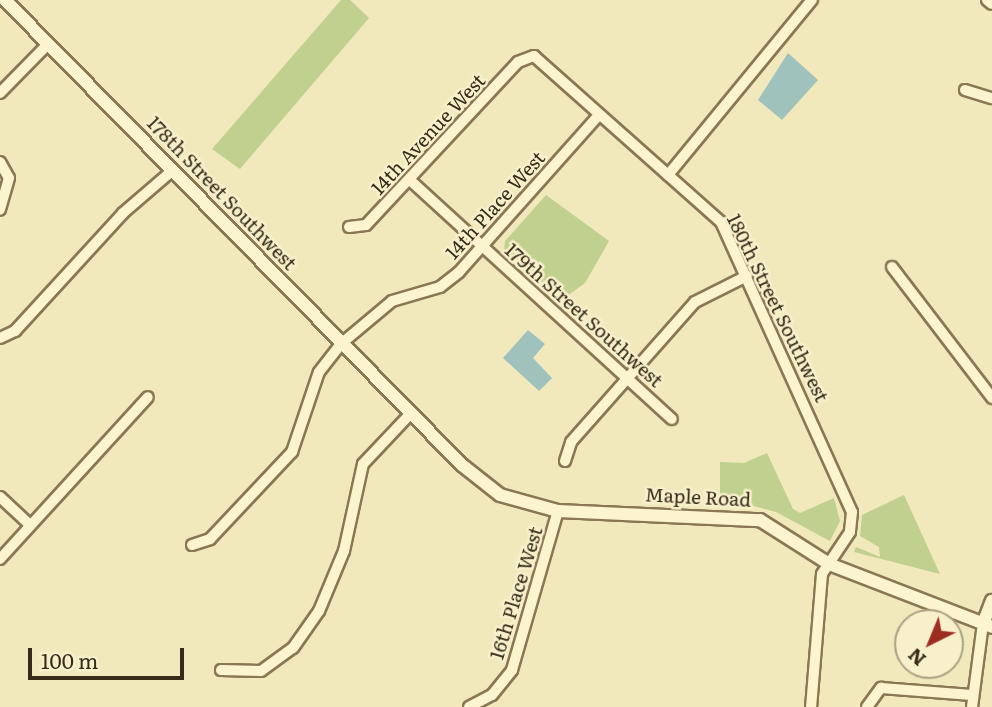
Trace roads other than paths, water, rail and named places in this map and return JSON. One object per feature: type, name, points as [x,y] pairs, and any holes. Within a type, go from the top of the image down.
[{"type":"street","name":"178th Street Southwest","points":[[5,0],[411,413]]},
{"type":"street","points":[[668,175],[812,0]]},
{"type":"street","points":[[987,0],[992,4]]},
{"type":"street","points":[[0,93],[48,44]]},
{"type":"street","name":"180th Street Southwest","points":[[530,56],[539,56],[599,115],[721,222],[847,495],[850,532],[829,564],[815,622],[811,707]]},
{"type":"street","name":"14th Avenue West","points":[[349,227],[366,225],[530,56]]},
{"type":"street","points":[[965,90],[992,98]]},
{"type":"street","name":"14th Place West","points":[[192,545],[210,539],[292,452],[319,372],[342,343],[392,301],[440,287],[482,246],[599,115]]},
{"type":"street","points":[[0,162],[9,178],[0,210]]},
{"type":"street","points":[[0,338],[15,331],[123,213],[173,170]]},
{"type":"street","name":"179th Street Southwest","points":[[411,181],[672,419]]},
{"type":"street","points":[[892,267],[992,398]]},
{"type":"street","points":[[565,461],[571,442],[695,302],[747,276]]},
{"type":"street","points":[[0,559],[148,397]]},
{"type":"street","points":[[220,670],[261,671],[293,648],[319,611],[344,551],[363,464],[411,413]]},
{"type":"street","name":"Maple Road","points":[[411,413],[489,488],[528,506],[558,511],[760,520],[829,564],[988,626]]},
{"type":"street","points":[[0,497],[30,525]]},
{"type":"street","name":"16th Place West","points":[[469,707],[492,695],[512,670],[558,511]]},
{"type":"street","points":[[972,707],[972,695],[992,601]]},
{"type":"street","points":[[867,707],[871,694],[888,687],[972,695]]},
{"type":"water","points":[[788,53],[818,80],[782,120],[758,100]]},
{"type":"water","points":[[528,330],[545,344],[533,358],[552,378],[539,391],[503,358]]}]
